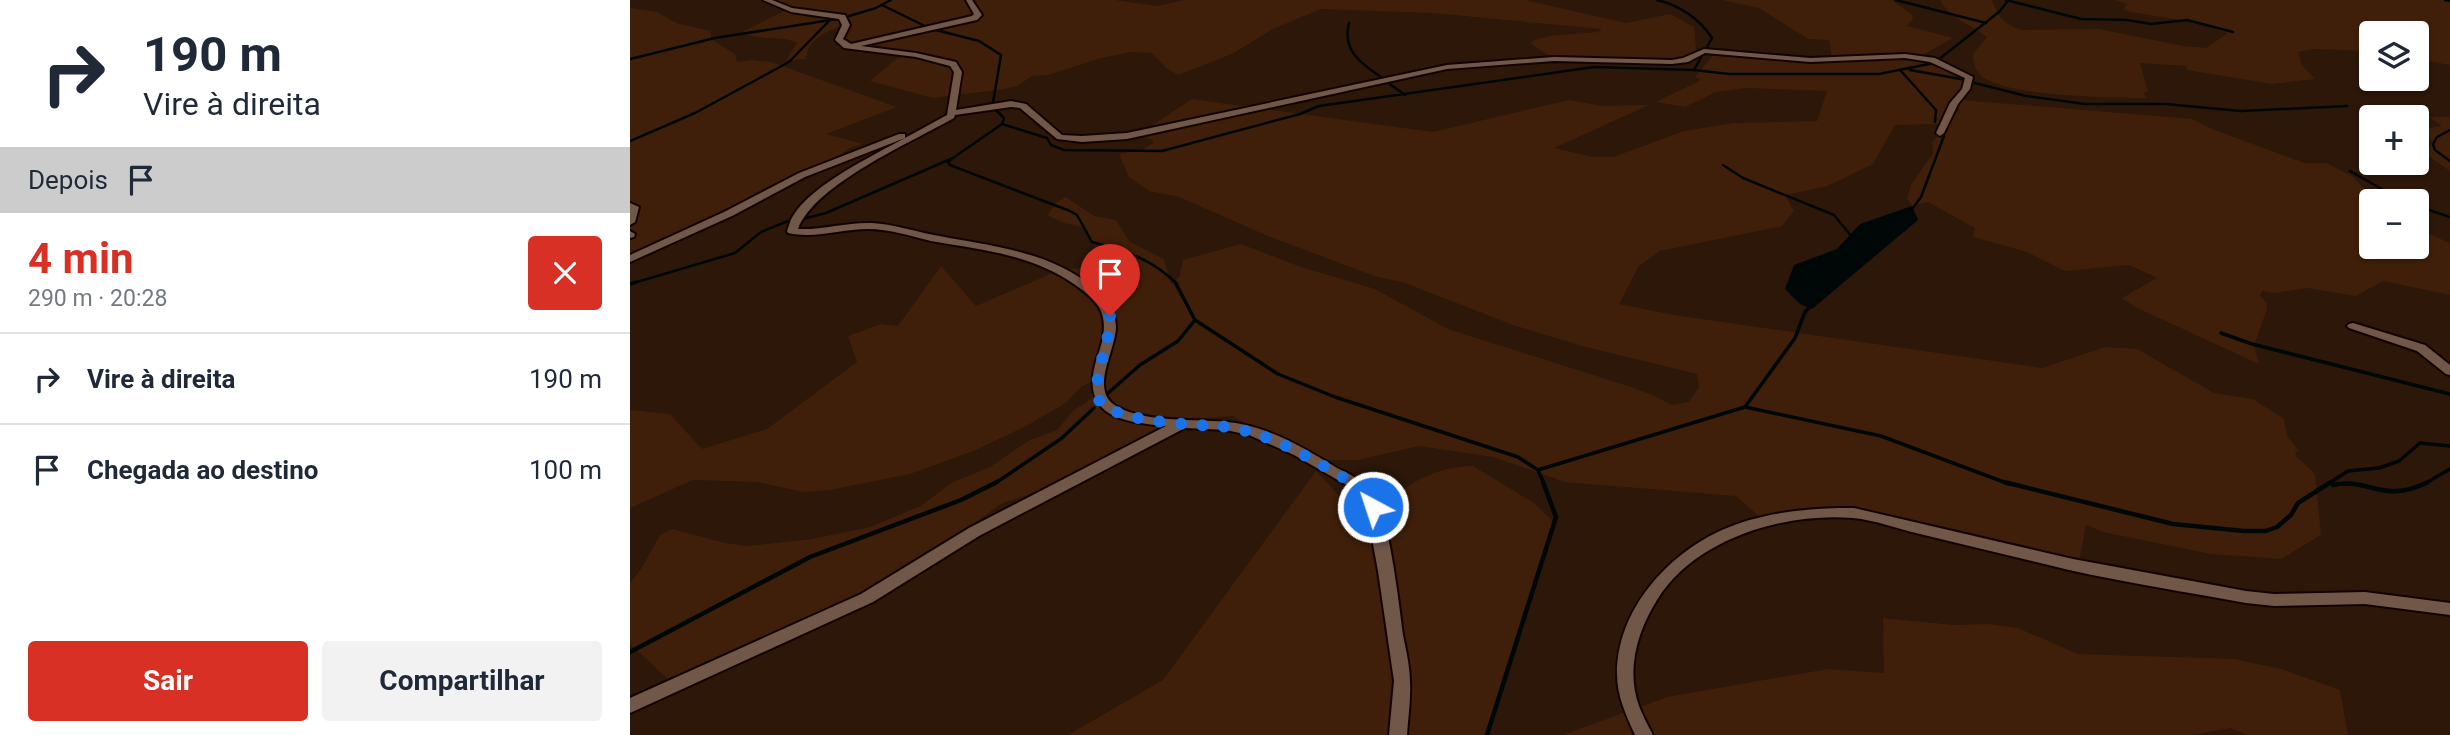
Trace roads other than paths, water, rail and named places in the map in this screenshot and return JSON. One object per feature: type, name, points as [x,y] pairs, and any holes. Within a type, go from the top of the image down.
[{"type":"street","points":[[766,0],[791,10],[842,17],[846,25],[839,40],[847,46],[916,55],[953,64],[956,66],[958,79],[953,113]]},
{"type":"street","points":[[847,46],[974,18],[978,15],[969,0]]},
{"type":"street","points":[[1398,735],[1402,681],[1380,533],[1367,495],[1355,484],[1252,431],[1181,424],[1115,411],[1100,400],[1100,373],[1108,342],[1110,316],[1096,295],[1049,262],[1010,251],[874,226],[792,231],[797,219],[822,192],[953,113],[1011,104],[1030,111],[1060,137],[1082,139],[1127,136],[1447,67],[1554,59],[1672,62],[1685,60],[1704,51],[1810,60],[1905,56],[1932,60],[1969,77],[1966,89],[1954,103],[1940,133]]},
{"type":"street","points":[[630,259],[706,225],[802,175],[929,128]]},
{"type":"street","points":[[630,205],[634,207],[630,222]]},
{"type":"street","points":[[2353,326],[2421,348],[2450,371]]},
{"type":"street","points":[[630,706],[867,598],[974,532],[1181,424]]},
{"type":"street","points":[[1644,735],[1635,721],[1625,678],[1629,635],[1639,613],[1656,589],[1701,548],[1726,534],[1784,518],[1854,513],[2073,565],[2263,599],[2365,598],[2450,609]]},
{"type":"waterway","points":[[849,16],[876,8],[891,0]]},
{"type":"waterway","points":[[1657,0],[1681,9],[1695,19],[1712,38],[1706,49]]},
{"type":"waterway","points":[[1896,0],[1985,23]]},
{"type":"waterway","points":[[2006,0],[2081,19],[2127,20],[2151,24],[2187,20],[2233,32]]},
{"type":"waterway","points":[[2445,0],[2450,1]]},
{"type":"waterway","points":[[1985,23],[2007,2]]},
{"type":"waterway","points":[[882,5],[927,27]]},
{"type":"waterway","points":[[630,59],[715,38],[837,19]]},
{"type":"waterway","points":[[630,141],[695,113],[789,62],[828,22]]},
{"type":"waterway","points":[[1349,23],[1348,41],[1355,55],[1381,77]]},
{"type":"waterway","points":[[1938,60],[1985,23]]},
{"type":"waterway","points":[[936,30],[979,41],[1001,55],[993,103]]},
{"type":"waterway","points":[[1694,70],[1703,54]]},
{"type":"waterway","points":[[1694,70],[1729,74],[1879,74],[1934,63]]},
{"type":"waterway","points":[[1404,94],[1594,67],[1694,70]]},
{"type":"waterway","points":[[1910,70],[1966,80]]},
{"type":"waterway","points":[[1901,71],[1936,110],[1935,122]]},
{"type":"waterway","points":[[1387,82],[1404,94]]},
{"type":"waterway","points":[[1975,83],[2026,96],[2085,104],[2165,104],[2241,111],[2347,106]]},
{"type":"waterway","points":[[1002,124],[1047,138],[1051,145],[1064,150],[1162,151],[1300,114],[1319,106],[1404,94]]},
{"type":"waterway","points":[[993,107],[1004,118],[1002,124]]},
{"type":"waterway","points":[[799,220],[826,213],[953,158],[1002,124]]},
{"type":"waterway","points":[[2450,130],[2437,137],[2433,144],[2435,150],[2450,161]]},
{"type":"waterway","points":[[1910,212],[1921,197],[1944,136]]},
{"type":"waterway","points":[[952,159],[948,162],[950,165],[1070,211],[1077,215],[1092,242],[1138,257],[1175,282]]},
{"type":"waterway","points":[[1723,165],[1743,178],[1834,215],[1852,237]]},
{"type":"waterway","points":[[2350,171],[2382,189]]},
{"type":"waterway","points":[[2429,210],[2450,217]]},
{"type":"waterway","points":[[636,282],[630,284],[735,253],[761,232],[788,221]]},
{"type":"waterway","points":[[1175,282],[1195,320]]},
{"type":"waterway","points":[[1745,407],[1795,338],[1805,312],[1812,304]]},
{"type":"waterway","points":[[1107,394],[1140,365],[1178,341],[1195,320]]},
{"type":"waterway","points":[[1195,320],[1278,374],[1335,397],[1518,457],[1538,470]]},
{"type":"waterway","points":[[2221,333],[2252,344],[2450,394]]},
{"type":"waterway","points":[[1538,470],[1745,407]]},
{"type":"waterway","points":[[1745,407],[1881,436],[2009,484]]},
{"type":"waterway","points":[[997,482],[1062,438],[1094,408]]},
{"type":"waterway","points":[[2328,484],[2348,471],[2379,468],[2399,461],[2420,443],[2450,446]]},
{"type":"waterway","points":[[2426,483],[2450,469]]},
{"type":"waterway","points":[[1538,470],[1544,484]]},
{"type":"waterway","points":[[630,652],[810,557],[961,500],[997,482]]},
{"type":"waterway","points":[[1487,735],[1556,517],[1543,482]]},
{"type":"waterway","points":[[2004,482],[2173,524],[2244,531],[2266,531],[2277,527],[2291,515],[2298,503],[2331,482]]},
{"type":"waterway","points":[[2346,484],[2399,491],[2426,483]]},
{"type":"waterway","points":[[2339,484],[2346,484]]},
{"type":"waterway","points":[[2333,485],[2346,484]]}]
